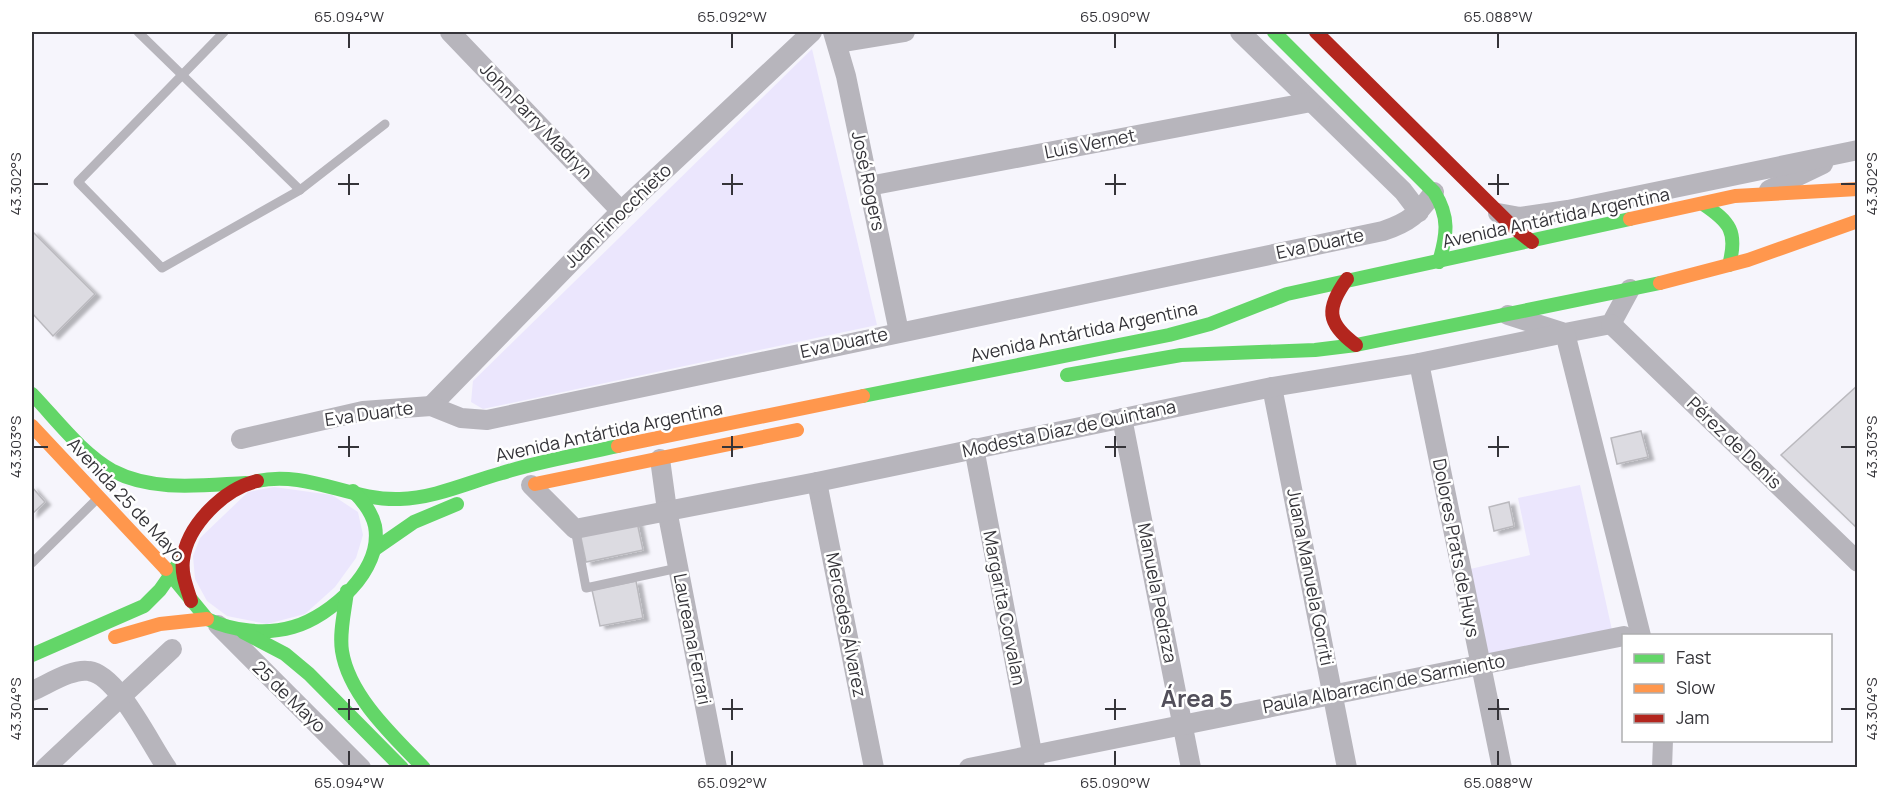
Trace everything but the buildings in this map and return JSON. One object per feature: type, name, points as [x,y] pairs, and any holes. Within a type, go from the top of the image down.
[{"type":"main road","points":[[1274,32],[1434,192],[1444,206],[1449,220],[1439,262]]},
{"type":"main road","points":[[1316,32],[1498,213],[1532,242]]},
{"type":"main road","name":"Avenida Antártida Argentina","points":[[353,491],[401,500],[420,497],[528,466],[1168,335],[1210,324],[1287,294],[1347,279],[1439,262],[1703,204],[1764,193],[1857,189]]},
{"type":"main road","points":[[1703,204],[1730,223],[1734,241],[1729,265]]},
{"type":"main road","name":"Avenida Antártida Argentina","points":[[1053,377],[1181,355],[1315,350],[1356,345],[1630,289],[1729,265],[1857,222]]},
{"type":"main road","points":[[1347,279],[1335,295],[1331,306],[1332,320],[1335,329],[1356,345]]},
{"type":"main road","name":"Avenida 25 de Mayo","points":[[32,394],[90,453],[122,475],[153,484],[248,483]]},
{"type":"main road","name":"Avenida 25 de Mayo","points":[[32,426],[171,574],[191,601]]},
{"type":"main road","name":"Avenida Antártida Argentina","points":[[526,486],[808,428]]},
{"type":"main road","points":[[32,655],[144,606],[160,591],[183,557],[199,523],[220,501],[248,483],[292,476],[353,491],[369,508],[375,529],[375,549]]},
{"type":"main road","points":[[106,641],[138,627],[173,620],[220,623],[270,630],[296,626],[322,614],[347,591],[360,577],[375,549],[404,526],[425,515],[471,500]]},
{"type":"main road","points":[[183,557],[184,573],[191,601],[220,623],[285,654],[309,674],[402,768]]},
{"type":"main road","points":[[347,591],[342,652],[346,672],[396,740],[424,768]]},
{"type":"street","name":"John Parry Madryn","points":[[450,32],[621,211]]},
{"type":"street","name":"Juan Finocchieto","points":[[431,406],[621,211],[812,32]]},
{"type":"street","points":[[836,37],[905,32]]},
{"type":"street","points":[[1240,32],[1403,191],[1419,213]]},
{"type":"street","name":"José Rogers","points":[[836,37],[899,332]]},
{"type":"street","name":"Luis Vernet","points":[[869,186],[1311,102]]},
{"type":"street","points":[[1498,213],[1520,217],[1568,210],[1852,151]]},
{"type":"street","points":[[1764,193],[1852,151]]},
{"type":"street","name":"Eva Duarte","points":[[241,439],[363,411],[431,406],[461,418],[486,420],[1383,231],[1403,224],[1419,213],[1434,192]]},
{"type":"street","points":[[1611,324],[1630,289]]},
{"type":"street","points":[[1505,314],[1565,333],[1632,634]]},
{"type":"street","name":"Modesta Díaz de Quintana","points":[[575,529],[817,482],[1272,387],[1419,363],[1611,324]]},
{"type":"street","name":"Pérez de Denis","points":[[1611,324],[1857,562]]},
{"type":"street","name":"Dolores Prats de Huys","points":[[1419,363],[1479,665],[1502,768]]},
{"type":"street","name":"Juana Manuela Gorriti","points":[[1272,387],[1347,768]]},
{"type":"street","name":"Manuela Pedraza","points":[[1122,418],[1191,768]]},
{"type":"street","name":"Margarita Corvalan","points":[[974,448],[1034,761]]},
{"type":"street","name":"Laureana Ferrari","points":[[660,459],[667,510],[717,768]]},
{"type":"street","name":"Mercedes Álvarez","points":[[817,482],[874,768]]},
{"type":"street","points":[[526,486],[575,529]]},
{"type":"street","name":"25 de Mayo","points":[[220,623],[361,768]]},
{"type":"street","name":"Paula Albarracín de Sarmiento","points":[[969,768],[1034,761],[1183,724],[1622,637]]},
{"type":"street","points":[[45,768],[172,649]]},
{"type":"street","points":[[32,691],[78,671],[89,670],[106,679],[120,696],[167,768]]},
{"type":"street","points":[[1662,768],[1663,742]]},
{"type":"lane","points":[[138,32],[300,190]]},
{"type":"lane","points":[[224,32],[78,182],[162,268],[300,190],[385,124]]},
{"type":"lane","points":[[32,563],[99,496]]},
{"type":"lane","points":[[575,529],[586,588],[678,568]]},
{"type":"shaded area","points":[[812,49],[877,325],[483,409],[471,402],[473,381]]},
{"type":"shaded area","points":[[1580,485],[1612,630],[1486,658],[1466,570],[1530,555],[1518,498]]},
{"type":"shaded area","points":[[274,487],[332,495],[358,512],[363,535],[356,558],[335,587],[305,614],[267,624],[227,616],[207,601],[195,579],[193,556],[200,538],[248,492]]},
{"type":"traffic: fast","points":[[1274,32],[1434,192],[1443,210],[1446,226],[1439,262]]},
{"type":"traffic: fast","points":[[1703,204],[1720,216],[1730,229],[1733,244],[1729,265]]},
{"type":"traffic: fast","points":[[863,396],[1169,335],[1210,324],[1287,294],[1630,219]]},
{"type":"traffic: fast","points":[[1067,375],[1181,355],[1315,350],[1356,345],[1660,283]]},
{"type":"traffic: fast","points":[[32,394],[90,455],[101,464],[128,478],[178,486],[246,483]]},
{"type":"traffic: fast","points":[[257,481],[294,479],[382,498],[413,498],[439,493],[531,465],[618,446]]},
{"type":"traffic: fast","points":[[166,569],[207,619],[217,623],[238,629],[271,631],[293,627],[308,621],[338,602],[363,574],[371,559],[375,543],[375,526],[367,507],[353,491]]},
{"type":"traffic: fast","points":[[375,549],[414,522],[457,504]]},
{"type":"traffic: fast","points":[[32,655],[144,606],[160,590],[181,560]]},
{"type":"traffic: fast","points":[[347,591],[341,636],[346,668],[374,715],[424,768]]},
{"type":"traffic: fast","points":[[243,632],[285,654],[309,674],[402,768]]},
{"type":"traffic: slow","points":[[1630,219],[1735,196],[1858,189]]},
{"type":"traffic: slow","points":[[1660,283],[1748,260],[1858,221]]},
{"type":"traffic: slow","points":[[618,446],[863,396]]},
{"type":"traffic: slow","points":[[32,426],[166,569]]},
{"type":"traffic: slow","points":[[535,484],[797,430]]},
{"type":"traffic: slow","points":[[115,637],[160,624],[207,619]]},
{"type":"traffic: jam","points":[[1316,32],[1513,227],[1532,242]]},
{"type":"traffic: jam","points":[[1347,279],[1335,298],[1332,315],[1339,329],[1356,345]]},
{"type":"traffic: jam","points":[[191,601],[185,581],[183,560],[192,534],[199,522],[220,500],[245,485],[257,481]]},
{"type":"district","name":"Área 5","points":[[1197,699]]}]
